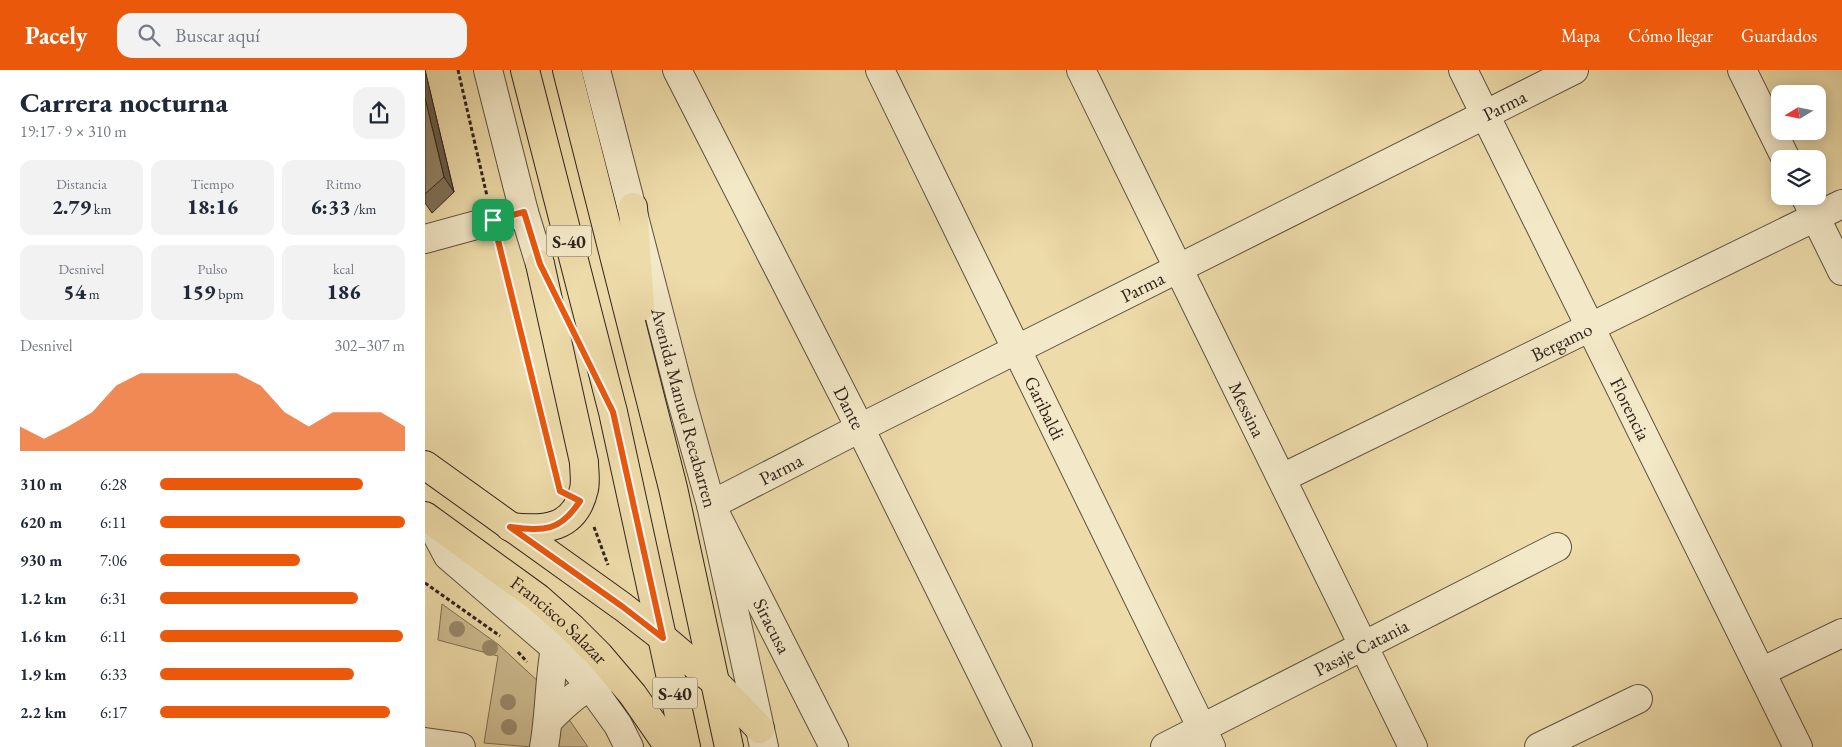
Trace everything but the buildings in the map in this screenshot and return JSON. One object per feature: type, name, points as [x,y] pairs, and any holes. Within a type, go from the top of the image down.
[{"type":"main road","name":"S-40","points":[[525,70],[613,412],[687,747]]},
{"type":"main road","name":"Avenida Manuel Recabarren","points":[[567,70],[673,488],[729,747]]},
{"type":"main road","points":[[633,207],[647,385]]},
{"type":"main road","points":[[540,264],[613,412]]},
{"type":"main road","points":[[510,527],[536,530],[555,526],[570,516],[580,501],[584,488],[585,462],[540,264]]},
{"type":"main road","points":[[425,466],[623,607],[663,638],[715,682],[762,738]]},
{"type":"main road","name":"Francisco Salazar","points":[[427,518],[538,598],[572,628],[616,674],[669,747]]},
{"type":"street","points":[[487,70],[524,212],[540,264]]},
{"type":"street","name":"Avenida Manuel Recabarren","points":[[596,70],[681,398],[711,505],[762,738]]},
{"type":"street","name":"Dante","points":[[677,70],[860,428],[1018,747]]},
{"type":"street","name":"Garibaldi","points":[[880,70],[1207,738]]},
{"type":"street","name":"Messina","points":[[1081,70],[1413,747]]},
{"type":"street","name":"Florencia","points":[[1463,70],[1798,747]]},
{"type":"street","name":"Parma","points":[[711,505],[1016,349],[1574,70]]},
{"type":"street","points":[[1742,70],[1782,150]]},
{"type":"street","name":"Bergamo","points":[[1282,478],[1590,327],[1810,207],[1842,204]]},
{"type":"street","points":[[1810,207],[1842,271]]},
{"type":"street","points":[[425,239],[524,212]]},
{"type":"street","name":"Siracusa","points":[[711,505],[834,747]]},
{"type":"street","points":[[427,518],[448,556],[555,648],[590,686],[618,725],[629,747]]},
{"type":"street","name":"Pasaje Catania","points":[[1165,747],[1207,738],[1363,646],[1557,547]]},
{"type":"street","points":[[1761,672],[1842,632]]},
{"type":"street","points":[[546,734],[550,673],[555,648]]},
{"type":"street","points":[[546,734],[568,700],[590,686],[616,674]]},
{"type":"street","points":[[1539,747],[1638,699]]},
{"type":"street","points":[[425,742],[461,747]]},
{"type":"path","points":[[458,70],[560,491],[580,501]]},
{"type":"path","points":[[425,583],[503,639]]},
{"type":"path","points":[[517,651],[550,687]]},
{"type":"shaded area","points":[[442,604],[499,645],[541,684],[532,747],[484,743],[498,656],[438,640]]},
{"type":"shaded area","points":[[566,715],[588,747],[551,747]]},
{"type":"route","points":[[524,212],[540,264],[613,412],[663,638],[623,607],[510,527],[536,530],[555,526],[570,516],[580,501],[560,491],[493,220],[524,212]]}]
